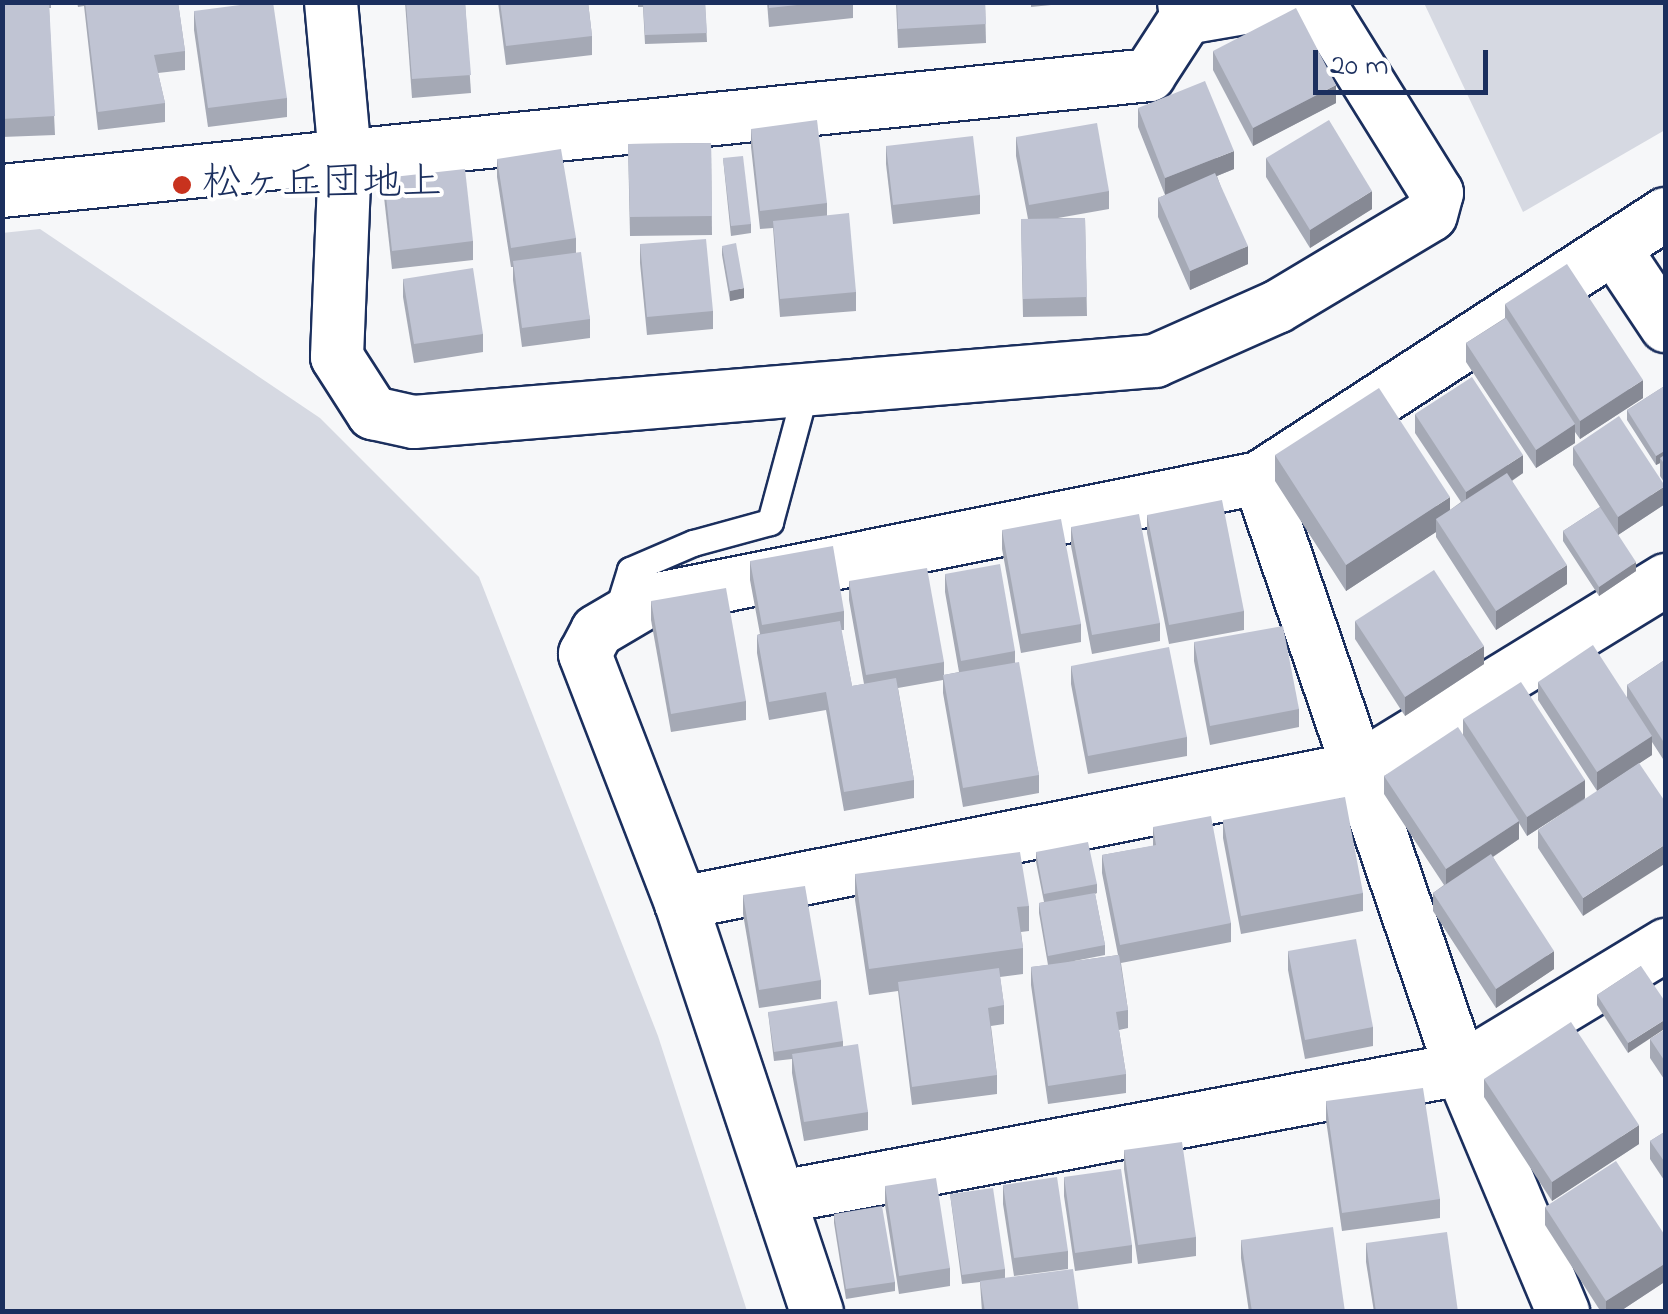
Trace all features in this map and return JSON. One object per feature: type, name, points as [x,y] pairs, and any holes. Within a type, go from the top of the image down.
[{"type":"street","points":[[331,2],[345,157],[338,357],[373,413],[414,422],[807,385],[1155,361],[1277,307],[1431,215],[1438,193],[1318,2]]},
{"type":"street","points":[[2,190],[1149,75],[1185,10],[1279,2]]},
{"type":"street","points":[[816,1312],[681,903],[585,654],[597,630],[648,601],[1258,478],[1666,214]]},
{"type":"street","points":[[1614,248],[1666,326]]},
{"type":"street","points":[[1258,478],[1461,1070],[1563,1312]]},
{"type":"street","points":[[681,903],[1358,768],[1666,580]]},
{"type":"street","points":[[781,1197],[1461,1070],[1666,945]]},
{"type":"lane","points":[[614,620],[630,570],[693,543],[770,522],[807,385]]},
{"type":"shaded area","points":[[1424,3],[1665,3],[1665,130],[1523,212]]},
{"type":"shaded area","points":[[40,229],[320,418],[479,577],[658,1036],[747,1311],[3,1311],[2,233]]},
{"type":"building","points":[[49,2],[55,116],[2,119],[2,3]]},
{"type":"building","points":[[85,2],[178,2],[185,51],[154,55],[165,103],[98,112]]},
{"type":"building","points":[[273,2],[287,98],[208,108],[194,11]]},
{"type":"building","points":[[406,2],[465,2],[471,75],[412,79]]},
{"type":"building","points":[[500,2],[588,2],[592,36],[506,46]]},
{"type":"building","points":[[705,2],[707,33],[645,35],[643,4]]},
{"type":"building","points":[[769,2],[825,2],[769,8]]},
{"type":"building","points":[[897,2],[985,2],[986,24],[898,29]]},
{"type":"building","points":[[1296,8],[1336,85],[1253,128],[1213,51]]},
{"type":"building","points":[[1205,81],[1234,151],[1165,178],[1138,108]]},
{"type":"building","points":[[817,120],[827,203],[760,211],[751,129]]},
{"type":"building","points":[[1329,120],[1372,191],[1310,230],[1266,158]]},
{"type":"building","points":[[1097,123],[1109,191],[1029,205],[1016,137]]},
{"type":"building","points":[[973,136],[980,195],[893,205],[886,146]]},
{"type":"building","points":[[711,143],[712,216],[630,217],[628,144]]},
{"type":"building","points":[[561,149],[576,238],[511,248],[497,159]]},
{"type":"building","points":[[743,156],[751,224],[731,226],[723,158]]},
{"type":"building","points":[[465,169],[473,241],[392,251],[384,178]]},
{"type":"building","points":[[1215,173],[1248,246],[1190,271],[1158,198]]},
{"type":"building","points":[[849,213],[856,292],[780,299],[773,221]]},
{"type":"building","points":[[1085,218],[1087,297],[1023,299],[1021,219]]},
{"type":"building","points":[[706,239],[713,311],[647,317],[640,244]]},
{"type":"building","points":[[736,243],[744,288],[730,291],[722,246]]},
{"type":"building","points":[[581,252],[590,319],[522,328],[513,261]]},
{"type":"building","points":[[1567,264],[1643,380],[1580,421],[1505,304]]},
{"type":"building","points":[[473,268],[483,334],[414,344],[403,279]]},
{"type":"building","points":[[1506,318],[1575,424],[1536,450],[1466,343]]},
{"type":"building","points":[[1472,377],[1523,455],[1466,492],[1415,414]]},
{"type":"building","points":[[1666,385],[1666,450],[1656,456],[1627,410]]},
{"type":"building","points":[[1379,388],[1450,497],[1346,565],[1275,455]]},
{"type":"building","points":[[1619,416],[1665,486],[1618,517],[1573,447]]},
{"type":"building","points":[[1507,473],[1567,565],[1496,611],[1436,519]]},
{"type":"building","points":[[1222,500],[1244,611],[1169,625],[1147,515]]},
{"type":"building","points":[[1600,507],[1636,562],[1599,587],[1563,531]]},
{"type":"building","points":[[1139,514],[1160,623],[1092,635],[1071,527]]},
{"type":"building","points":[[1061,519],[1081,624],[1021,634],[1002,530]]},
{"type":"building","points":[[833,546],[844,611],[762,625],[750,561]]},
{"type":"building","points":[[1000,564],[1015,651],[961,661],[945,574]]},
{"type":"building","points":[[927,568],[944,662],[866,675],[849,581]]},
{"type":"building","points":[[1434,570],[1484,646],[1405,697],[1355,621]]},
{"type":"building","points":[[726,588],[746,701],[671,714],[651,601]]},
{"type":"building","points":[[840,621],[852,686],[896,678],[914,780],[844,792],[826,692],[769,702],[757,635]]},
{"type":"building","points":[[1283,626],[1299,709],[1210,726],[1194,642]]},
{"type":"building","points":[[1593,645],[1652,736],[1597,772],[1538,682]]},
{"type":"building","points":[[1169,647],[1187,737],[1088,756],[1071,666]]},
{"type":"building","points":[[1666,659],[1666,740],[1663,741],[1627,685]]},
{"type":"building","points":[[1019,662],[1039,775],[963,788],[943,675]]},
{"type":"building","points":[[1521,682],[1585,780],[1527,817],[1463,719]]},
{"type":"building","points":[[1458,727],[1519,821],[1446,869],[1384,776]]},
{"type":"building","points":[[1639,763],[1666,803],[1666,844],[1583,898],[1538,830]]},
{"type":"building","points":[[1345,797],[1363,893],[1241,916],[1223,820]]},
{"type":"building","points":[[1211,816],[1231,923],[1120,945],[1102,855],[1156,845],[1153,827]]},
{"type":"building","points":[[1088,842],[1097,884],[1044,894],[1036,852]]},
{"type":"building","points":[[1020,852],[1029,906],[1017,907],[1023,948],[869,969],[855,874]]},
{"type":"building","points":[[1491,854],[1554,951],[1496,989],[1433,893]]},
{"type":"building","points":[[805,886],[821,980],[759,990],[743,895]]},
{"type":"building","points":[[1095,893],[1105,945],[1048,956],[1039,903]]},
{"type":"building","points":[[1356,939],[1373,1027],[1305,1040],[1288,951]]},
{"type":"building","points":[[1119,955],[1128,1010],[1116,1012],[1126,1074],[1048,1086],[1031,967]]},
{"type":"building","points":[[1641,966],[1666,1003],[1666,1019],[1628,1043],[1597,995]]},
{"type":"building","points":[[999,968],[1004,1005],[988,1008],[997,1075],[912,1087],[898,982]]},
{"type":"building","points":[[837,1001],[843,1041],[774,1052],[768,1012]]},
{"type":"building","points":[[1571,1022],[1639,1125],[1552,1182],[1484,1079]]},
{"type":"building","points":[[1666,1029],[1666,1063],[1650,1039]]},
{"type":"building","points":[[858,1044],[868,1112],[804,1122],[792,1054]]},
{"type":"building","points":[[1423,1088],[1440,1199],[1342,1213],[1326,1101]]},
{"type":"building","points":[[1666,1131],[1666,1164],[1650,1141]]},
{"type":"building","points":[[1182,1142],[1196,1237],[1138,1245],[1124,1150]]},
{"type":"building","points":[[1616,1161],[1666,1237],[1666,1263],[1606,1301],[1545,1207]]},
{"type":"building","points":[[1121,1169],[1132,1245],[1075,1253],[1064,1177]]},
{"type":"building","points":[[1057,1177],[1068,1251],[1014,1258],[1003,1185]]},
{"type":"building","points":[[936,1178],[950,1268],[899,1276],[885,1186]]},
{"type":"building","points":[[993,1188],[1005,1269],[962,1275],[950,1194]]},
{"type":"building","points":[[882,1206],[895,1282],[846,1289],[834,1214]]},
{"type":"building","points":[[1333,1227],[1345,1312],[1252,1312],[1241,1240]]},
{"type":"building","points":[[1447,1232],[1458,1312],[1376,1312],[1366,1243]]},
{"type":"building","points":[[1073,1269],[1079,1312],[985,1312],[980,1281]]},
{"type":"place","name":"松ヶ丘団地上","points":[[182,185]]}]
